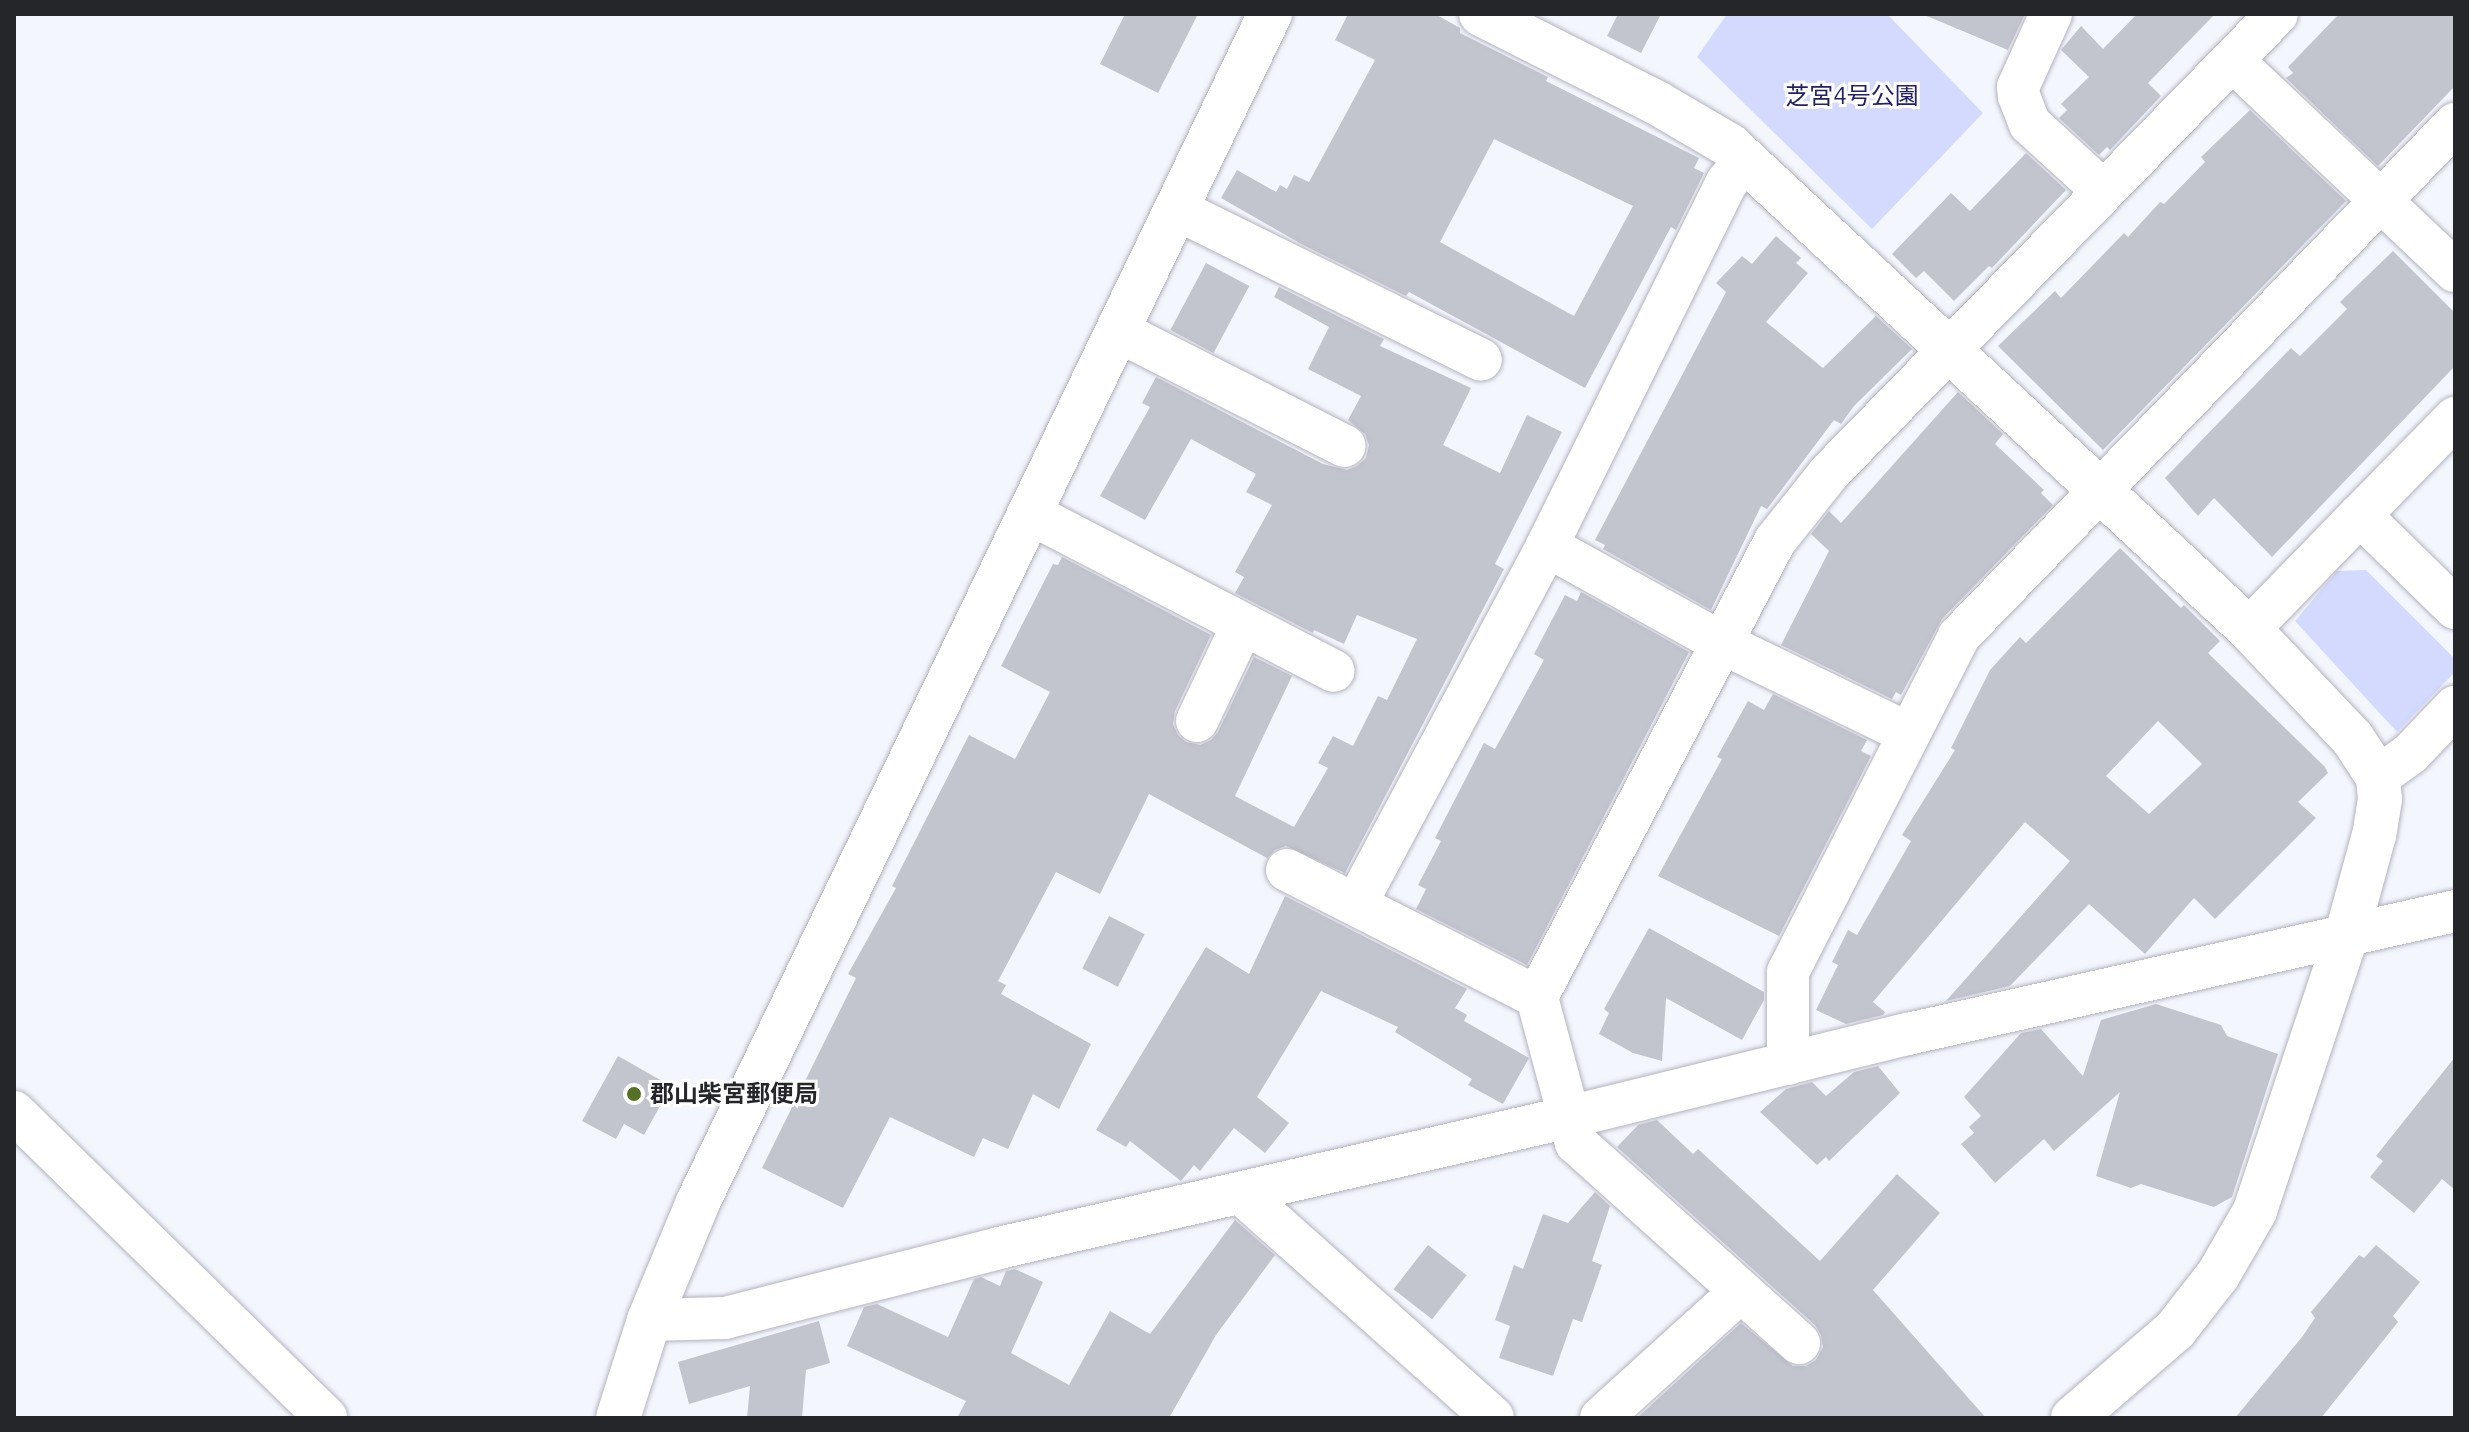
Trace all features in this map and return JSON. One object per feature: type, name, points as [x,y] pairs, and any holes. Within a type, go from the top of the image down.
[{"type":"street","points":[[618,1418],[649,1320],[698,1202],[1270,14]]},
{"type":"street","points":[[1481,14],[1659,104],[1729,145],[2249,629],[2353,739],[2378,777],[2380,799],[2374,835],[2347,934],[2271,1172],[2255,1211],[2218,1275],[2175,1330],[2073,1418]]},
{"type":"street","points":[[2051,14],[2018,87],[2021,105],[2030,124],[2103,191]]},
{"type":"street","points":[[1799,1343],[1576,1143],[1537,997],[1775,541],[1799,509],[1829,473],[2277,14]]},
{"type":"street","points":[[2233,61],[2455,271]]},
{"type":"street","points":[[1788,1064],[1788,972],[1959,636],[2455,124]]},
{"type":"street","points":[[1356,904],[1547,546],[1727,182],[1746,160]]},
{"type":"street","points":[[1176,209],[1481,360]]},
{"type":"street","points":[[1118,331],[1345,446]]},
{"type":"street","points":[[2249,629],[2455,418]]},
{"type":"street","points":[[1029,513],[1334,671]]},
{"type":"street","points":[[2360,515],[2455,608]]},
{"type":"street","points":[[1547,546],[1722,643],[1907,733]]},
{"type":"street","points":[[1197,721],[1243,624]]},
{"type":"street","points":[[2378,777],[2411,753],[2455,707]]},
{"type":"street","points":[[1287,870],[1537,997]]},
{"type":"street","points":[[649,1320],[725,1318],[999,1248],[2455,911]]},
{"type":"street","points":[[14,1112],[326,1418]]},
{"type":"street","points":[[1242,1194],[1493,1418]]},
{"type":"street","points":[[1601,1418],[1740,1292]]},
{"type":"green space","name":"芝宮4号公園","points":[[1727,14],[1887,14],[1983,113],[1872,229],[1697,57]]},
{"type":"green space","points":[[2366,570],[2455,659],[2455,672],[2397,732],[2295,621],[2337,571]]},
{"type":"building","points":[[1125,14],[1198,14],[1158,93],[1100,64]]},
{"type":"building","points":[[1348,14],[1435,14],[1460,28],[1460,33],[1548,77],[1546,81],[1699,158],[1694,168],[1704,173],[1676,230],[1671,227],[1585,388],[1409,292],[1406,296],[1303,245],[1221,198],[1237,170],[1276,192],[1280,185],[1287,189],[1294,175],[1309,182],[1375,60],[1335,40]],"holes":[[[1494,139],[1633,206],[1574,316],[1440,242]]]},
{"type":"building","points":[[1618,14],[1661,14],[1641,53],[1607,36]]},
{"type":"building","points":[[1922,14],[2025,14],[2008,50]]},
{"type":"building","points":[[2137,14],[2215,14],[2148,83],[2161,96],[2110,150],[2107,147],[2099,155],[2059,118],[2067,110],[2061,104],[2089,77],[2061,50],[2081,26],[2103,49]]},
{"type":"building","points":[[2339,14],[2455,14],[2455,86],[2378,166],[2286,78],[2293,73],[2288,67]]},
{"type":"building","points":[[2250,110],[2346,201],[2103,450],[1998,346],[2055,291],[2061,298],[2124,233],[2128,237],[2160,202],[2164,204],[2205,162],[2201,157]]},
{"type":"building","points":[[2026,153],[2066,190],[1992,268],[1989,266],[1954,301],[1924,271],[1916,278],[1892,254],[1951,193],[1970,211]]},
{"type":"building","points":[[1776,236],[1801,258],[1796,263],[1808,273],[1766,322],[1823,368],[1876,316],[1912,349],[1854,406],[1841,424],[1834,420],[1767,509],[1761,506],[1711,610],[1603,549],[1605,545],[1595,540],[1726,292],[1716,283],[1742,256],[1752,264]]},
{"type":"building","points":[[2393,251],[2455,313],[2455,366],[2272,557],[2214,498],[2198,516],[2165,478],[2291,348],[2300,356],[2347,309],[2340,302]]},
{"type":"building","points":[[1206,263],[1249,286],[1214,353],[1170,330]]},
{"type":"building","points":[[1279,287],[1384,339],[1380,346],[1471,388],[1443,445],[1500,473],[1527,415],[1562,432],[1495,564],[1504,569],[1345,873],[1286,846],[1275,850],[1267,858],[1149,794],[1100,894],[1056,872],[998,981],[1006,985],[1001,994],[1091,1044],[1059,1109],[1033,1094],[1008,1149],[983,1138],[974,1157],[890,1117],[843,1208],[762,1168],[856,978],[848,974],[896,888],[892,886],[969,735],[1015,759],[1050,692],[1001,666],[1053,564],[1058,565],[1062,557],[1211,635],[1175,711],[1173,724],[1186,742],[1200,745],[1218,732],[1254,657],[1292,676],[1235,796],[1294,827],[1328,768],[1318,763],[1333,736],[1353,746],[1378,696],[1387,700],[1417,639],[1357,615],[1344,644],[1314,630],[1313,633],[1235,593],[1244,577],[1235,572],[1272,505],[1246,492],[1256,474],[1191,439],[1145,520],[1100,496],[1150,407],[1142,403],[1156,377],[1323,464],[1347,470],[1366,458],[1369,445],[1365,434],[1348,420],[1361,396],[1308,369],[1329,327],[1274,297]]},
{"type":"building","points":[[1958,392],[2003,434],[1995,444],[2044,490],[2041,493],[2053,505],[1942,619],[1901,695],[1896,692],[1892,699],[1781,645],[1829,551],[1811,534],[1829,511],[1841,523]]},
{"type":"building","points":[[2120,548],[2220,641],[2208,653],[2325,767],[2328,773],[2298,802],[2316,818],[2215,919],[2194,898],[2145,954],[2089,904],[2010,986],[1946,1001],[2070,861],[2025,822],[1873,1002],[1885,1012],[1883,1015],[1846,1024],[1816,1010],[1838,965],[1832,962],[1848,930],[1857,935],[1911,841],[1902,835],[1955,750],[1951,748],[1990,670],[2020,637],[2026,643]],"holes":[[[2158,721],[2202,764],[2149,814],[2106,776]]]},
{"type":"building","points":[[1581,592],[1689,652],[1527,965],[1416,909],[1426,889],[1418,885],[1441,841],[1435,838],[1484,743],[1495,749],[1544,660],[1534,654],[1565,595],[1577,601]]},
{"type":"building","points":[[1773,694],[1867,740],[1861,751],[1871,756],[1779,936],[1658,876],[1722,759],[1717,757],[1748,701],[1764,710]]},
{"type":"building","points":[[1285,896],[1467,989],[1455,1008],[1467,1015],[1464,1021],[1529,1058],[1503,1104],[1468,1085],[1472,1079],[1395,1032],[1398,1027],[1321,991],[1257,1097],[1289,1123],[1265,1153],[1234,1128],[1200,1171],[1194,1165],[1181,1181],[1130,1141],[1126,1147],[1096,1130],[1206,947],[1249,974]]},
{"type":"building","points":[[1109,916],[1145,934],[1118,987],[1082,969]]},
{"type":"building","points":[[1649,928],[1764,992],[1764,1000],[1742,1040],[1666,998],[1662,1061],[1633,1053],[1599,1034],[1609,1013],[1604,1009]]},
{"type":"building","points":[[2156,1004],[2221,1025],[2227,1036],[2278,1054],[2232,1197],[2214,1207],[2141,1184],[2131,1188],[2096,1176],[2120,1092],[2054,1151],[2044,1139],[1995,1183],[1961,1144],[1974,1133],[1969,1127],[1981,1116],[1964,1097],[2021,1033],[2041,1029],[2083,1076],[2101,1020]]},
{"type":"building","points":[[618,1056],[671,1086],[644,1135],[624,1124],[616,1139],[582,1121]]},
{"type":"building","points":[[2455,1057],[2455,1190],[2442,1179],[2414,1213],[2370,1177],[2383,1161],[2376,1156]]},
{"type":"building","points":[[1878,1066],[1900,1093],[1829,1161],[1826,1157],[1817,1165],[1760,1112],[1786,1089],[1812,1082],[1826,1096],[1854,1072]]},
{"type":"building","points":[[1657,1120],[1693,1154],[1698,1149],[1820,1261],[1897,1174],[1940,1213],[1873,1290],[1986,1418],[1637,1418],[1741,1323],[1793,1366],[1806,1366],[1816,1360],[1823,1347],[1815,1325],[1617,1147],[1638,1125]]},
{"type":"building","points":[[1595,1192],[1610,1206],[1592,1261],[1602,1265],[1582,1322],[1573,1319],[1553,1376],[1499,1358],[1510,1326],[1495,1320],[1514,1265],[1523,1269],[1543,1214],[1568,1223]]},
{"type":"building","points":[[1235,1220],[1275,1255],[1216,1335],[1169,1418],[957,1418],[966,1401],[847,1346],[864,1307],[877,1304],[948,1337],[974,1279],[981,1277],[1000,1286],[1006,1271],[1015,1269],[1043,1282],[1011,1353],[1069,1385],[1110,1311],[1150,1334]]},
{"type":"building","points":[[1428,1245],[1467,1275],[1432,1319],[1394,1289]]},
{"type":"building","points":[[2376,1245],[2420,1282],[2393,1316],[2398,1322],[2321,1418],[2235,1418],[2302,1337],[2315,1318],[2311,1312],[2359,1255],[2364,1258]]},
{"type":"building","points":[[819,1321],[830,1363],[806,1370],[802,1418],[747,1418],[750,1386],[689,1404],[678,1362]]},
{"type":"place","name":"郡山柴宮郵便局","points":[[634,1094]]}]
